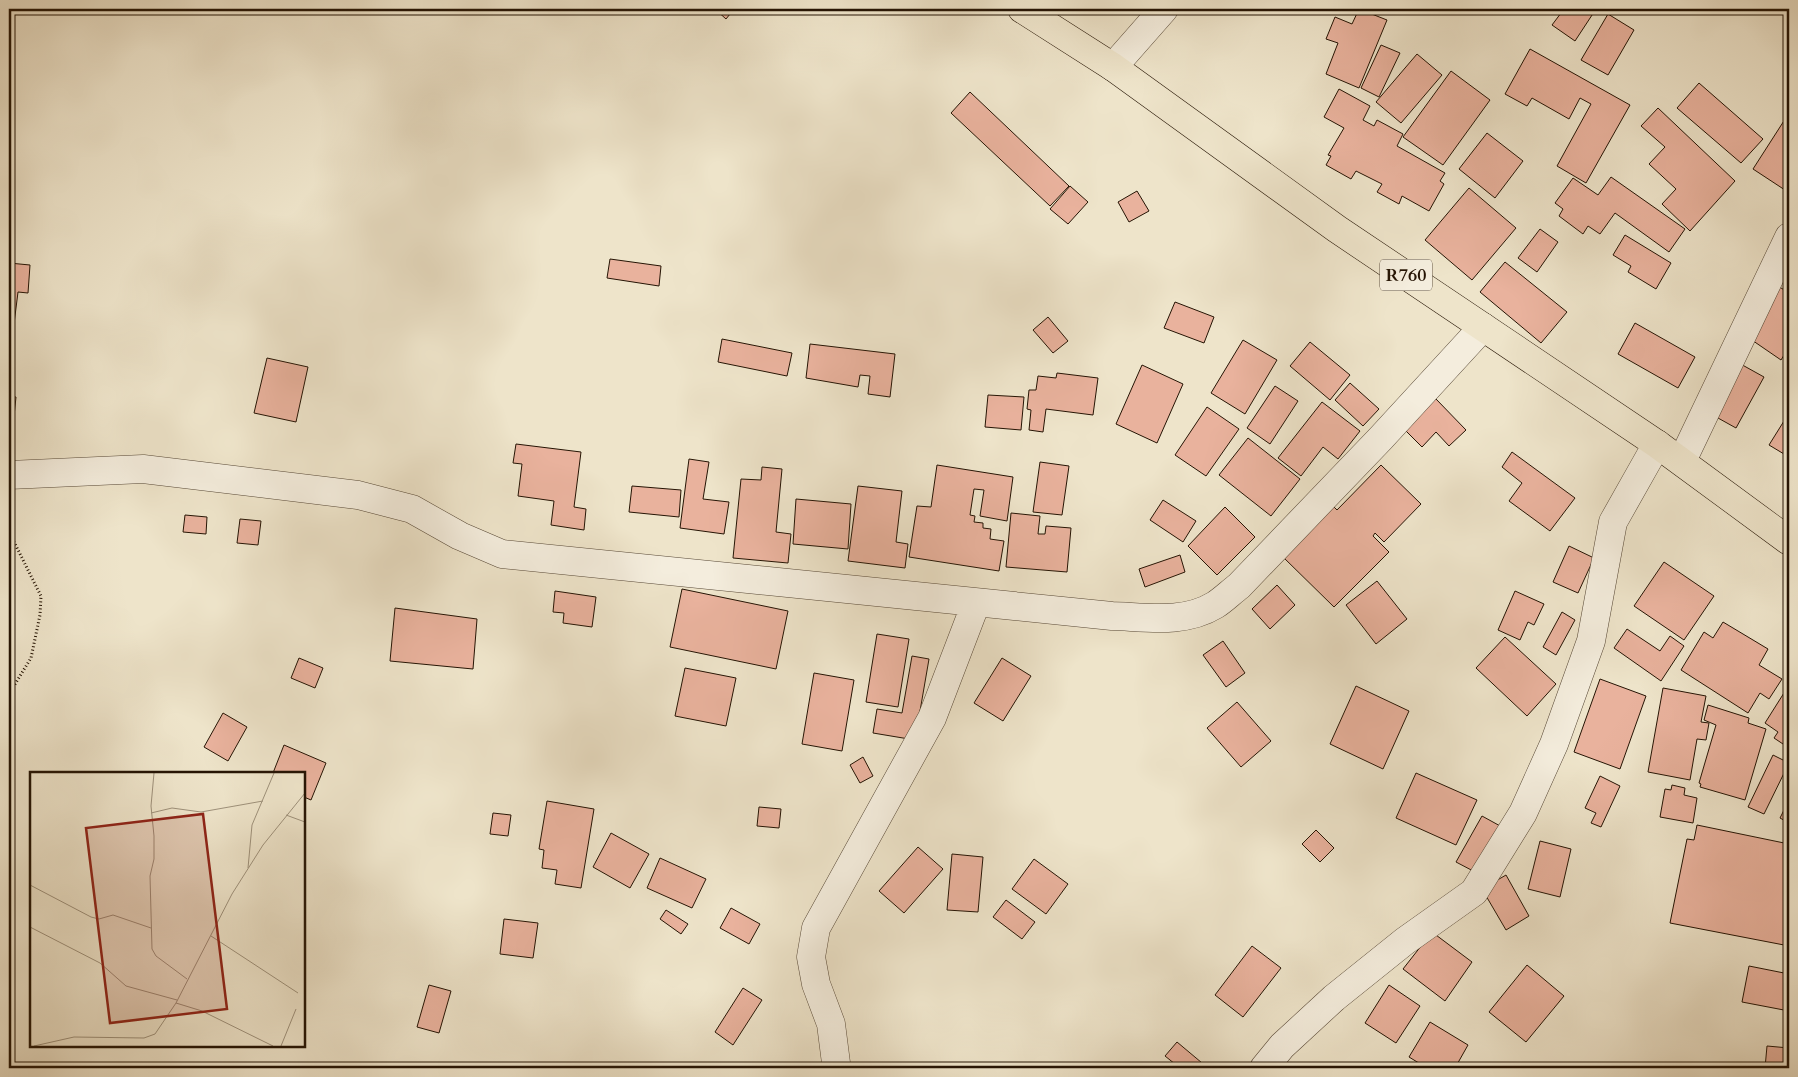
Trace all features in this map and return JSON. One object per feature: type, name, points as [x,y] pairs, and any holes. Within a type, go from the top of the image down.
[{"type":"main road","name":"R760","points":[[1022,9],[1113,67],[1337,229],[1682,461],[1789,541]]},
{"type":"street","points":[[1113,67],[1164,9]]},
{"type":"street","points":[[1682,461],[1789,237]]},
{"type":"street","points":[[9,475],[143,469],[358,495],[412,509],[460,536],[502,554],[976,603],[1112,616],[1167,618],[1194,615],[1215,605],[1239,586],[1388,431],[1483,327]]},
{"type":"street","points":[[1264,1068],[1282,1046],[1334,998],[1405,941],[1474,892],[1523,812],[1554,744],[1591,641],[1613,522],[1657,444]]},
{"type":"street","points":[[834,1068],[836,1063],[831,1024],[816,984],[811,957],[816,928],[932,718],[976,603]]},
{"type":"path","points":[[9,532],[41,596],[40,615],[32,658],[10,689],[9,694]]},
{"type":"building","points":[[715,9],[734,9],[726,19]]},
{"type":"building","points":[[1359,9],[1387,20],[1359,88],[1326,74],[1338,43],[1326,39],[1335,17],[1352,24]]},
{"type":"building","points":[[1564,9],[1596,9],[1575,41],[1552,25]]},
{"type":"building","points":[[1608,14],[1634,30],[1608,75],[1581,60]]},
{"type":"building","points":[[1381,45],[1400,53],[1379,97],[1361,88]]},
{"type":"building","points":[[1530,49],[1630,105],[1586,183],[1557,166],[1591,104],[1580,98],[1569,119],[1532,98],[1527,106],[1505,94]]},
{"type":"building","points":[[1417,54],[1442,75],[1401,123],[1376,102]]},
{"type":"building","points":[[1451,71],[1490,100],[1443,165],[1403,137]]},
{"type":"building","points":[[1699,83],[1763,139],[1741,163],[1677,108]]},
{"type":"building","points":[[1339,89],[1370,106],[1363,120],[1374,126],[1377,120],[1403,134],[1397,146],[1445,173],[1440,181],[1444,184],[1429,211],[1402,196],[1399,204],[1377,192],[1382,184],[1356,171],[1351,179],[1326,165],[1331,156],[1328,155],[1344,128],[1324,117]]},
{"type":"building","points":[[970,92],[1069,186],[1050,206],[951,113]]},
{"type":"building","points":[[1658,108],[1735,181],[1690,231],[1662,204],[1676,189],[1649,164],[1665,147],[1641,126]]},
{"type":"building","points":[[1789,113],[1789,190],[1788,192],[1753,169]]},
{"type":"building","points":[[1487,133],[1523,161],[1495,198],[1459,169]]},
{"type":"building","points":[[1611,177],[1685,229],[1669,252],[1615,213],[1600,234],[1588,226],[1583,234],[1559,216],[1563,209],[1555,203],[1573,178],[1598,195]]},
{"type":"building","points":[[1070,186],[1088,202],[1068,224],[1050,209]]},
{"type":"building","points":[[1469,188],[1516,228],[1472,280],[1425,240]]},
{"type":"building","points":[[1137,191],[1149,211],[1129,222],[1118,202]]},
{"type":"building","points":[[1540,229],[1558,242],[1537,272],[1518,258]]},
{"type":"building","points":[[1625,235],[1671,263],[1656,289],[1628,272],[1631,266],[1613,255]]},
{"type":"building","points":[[610,259],[661,266],[659,286],[607,278]]},
{"type":"building","points":[[1505,262],[1567,312],[1541,343],[1480,292]]},
{"type":"building","points":[[9,263],[30,265],[28,293],[18,292],[9,364]]},
{"type":"building","points":[[1778,286],[1789,293],[1789,347],[1781,360],[1746,336]]},
{"type":"building","points":[[1175,302],[1214,317],[1204,343],[1164,328]]},
{"type":"building","points":[[1048,317],[1068,341],[1053,353],[1033,330]]},
{"type":"building","points":[[1635,323],[1695,357],[1678,388],[1618,354]]},
{"type":"building","points":[[722,339],[792,353],[787,376],[718,362]]},
{"type":"building","points":[[1243,340],[1277,360],[1245,414],[1211,393]]},
{"type":"building","points":[[1310,342],[1350,375],[1330,400],[1290,366]]},
{"type":"building","points":[[810,344],[895,354],[890,397],[868,394],[870,376],[860,375],[858,387],[806,378]]},
{"type":"building","points":[[267,358],[308,367],[296,422],[254,413]]},
{"type":"building","points":[[1737,362],[1764,377],[1736,428],[1709,413]]},
{"type":"building","points":[[1142,365],[1183,384],[1157,443],[1116,424]]},
{"type":"building","points":[[1057,373],[1098,378],[1093,415],[1046,409],[1043,432],[1029,430],[1031,410],[1027,409],[1029,390],[1036,390],[1038,376],[1056,378]]},
{"type":"building","points":[[1350,383],[1379,409],[1363,426],[1335,400]]},
{"type":"building","points":[[1275,386],[1298,401],[1270,444],[1247,428]]},
{"type":"building","points":[[988,395],[1024,397],[1021,430],[985,427]]},
{"type":"building","points":[[9,396],[16,397],[13,426],[9,426]]},
{"type":"building","points":[[1436,399],[1466,430],[1449,446],[1436,432],[1422,447],[1405,430]]},
{"type":"building","points":[[1322,402],[1360,431],[1338,459],[1323,447],[1301,476],[1278,458]]},
{"type":"building","points":[[1207,407],[1239,429],[1206,476],[1175,455]]},
{"type":"building","points":[[1789,413],[1789,457],[1769,445]]},
{"type":"building","points":[[1248,438],[1300,479],[1271,516],[1219,475]]},
{"type":"building","points":[[516,444],[581,452],[574,507],[586,509],[584,530],[551,525],[554,501],[518,496],[522,464],[513,463]]},
{"type":"building","points":[[1512,452],[1575,498],[1550,531],[1509,501],[1522,483],[1502,467]]},
{"type":"building","points":[[689,459],[709,462],[703,499],[729,502],[724,534],[680,528]]},
{"type":"building","points":[[1040,462],[1069,466],[1062,515],[1033,512]]},
{"type":"building","points":[[937,465],[1013,477],[1007,521],[980,516],[984,490],[974,489],[970,515],[975,516],[974,522],[983,523],[983,528],[991,529],[990,539],[1004,541],[999,571],[909,557],[917,506],[931,507]]},
{"type":"building","points":[[1381,465],[1421,504],[1384,542],[1375,533],[1373,536],[1389,552],[1334,607],[1283,557],[1333,506],[1337,510]]},
{"type":"building","points":[[762,467],[782,469],[776,532],[791,534],[788,563],[733,558],[741,479],[761,480]]},
{"type":"building","points":[[632,486],[681,490],[679,517],[629,512]]},
{"type":"building","points":[[858,486],[902,491],[896,542],[908,544],[905,568],[848,561]]},
{"type":"building","points":[[796,499],[851,504],[848,549],[793,544]]},
{"type":"building","points":[[1163,500],[1196,521],[1183,542],[1150,520]]},
{"type":"building","points":[[1225,507],[1255,537],[1217,575],[1188,546]]},
{"type":"building","points":[[1011,513],[1040,516],[1038,534],[1045,534],[1046,526],[1071,528],[1067,572],[1006,567]]},
{"type":"building","points":[[185,515],[207,517],[206,534],[183,532]]},
{"type":"building","points":[[240,519],[261,521],[258,545],[237,543]]},
{"type":"building","points":[[1569,546],[1594,558],[1578,593],[1553,582]]},
{"type":"building","points":[[1180,555],[1185,572],[1145,587],[1139,569]]},
{"type":"building","points":[[1664,562],[1714,596],[1684,640],[1634,606]]},
{"type":"building","points":[[1377,581],[1407,619],[1376,644],[1346,605]]},
{"type":"building","points":[[1277,585],[1295,605],[1270,629],[1252,609]]},
{"type":"building","points":[[682,589],[788,611],[776,669],[670,647]]},
{"type":"building","points":[[555,591],[596,597],[592,627],[563,623],[564,613],[553,612]]},
{"type":"building","points":[[1515,591],[1544,604],[1534,625],[1528,622],[1520,640],[1498,630]]},
{"type":"building","points":[[395,608],[477,619],[473,669],[390,661]]},
{"type":"building","points":[[1562,612],[1575,620],[1556,655],[1543,647]]},
{"type":"building","points":[[1723,622],[1768,649],[1759,665],[1782,679],[1769,699],[1760,693],[1748,713],[1681,670],[1704,632],[1713,638]]},
{"type":"building","points":[[1627,629],[1660,651],[1670,636],[1684,646],[1661,681],[1614,648]]},
{"type":"building","points":[[877,634],[909,639],[898,707],[866,702]]},
{"type":"building","points":[[1505,637],[1556,684],[1527,716],[1476,668]]},
{"type":"building","points":[[1223,641],[1245,673],[1226,687],[1203,655]]},
{"type":"building","points":[[912,656],[929,659],[915,740],[873,733],[877,709],[902,713]]},
{"type":"building","points":[[299,658],[323,668],[315,688],[291,678]]},
{"type":"building","points":[[1002,658],[1031,676],[1003,721],[974,703]]},
{"type":"building","points":[[685,668],[736,678],[726,726],[675,716]]},
{"type":"building","points":[[814,673],[854,680],[842,751],[802,744]]},
{"type":"building","points":[[1600,679],[1646,696],[1620,769],[1574,752]]},
{"type":"building","points":[[1789,685],[1789,748],[1774,738],[1778,732],[1765,723]]},
{"type":"building","points":[[1356,686],[1409,711],[1383,769],[1330,744]]},
{"type":"building","points":[[1663,688],[1706,696],[1701,722],[1709,723],[1706,740],[1697,739],[1690,780],[1648,772]]},
{"type":"building","points":[[1237,702],[1271,741],[1241,767],[1207,728]]},
{"type":"building","points":[[1708,705],[1749,718],[1748,723],[1766,729],[1745,800],[1700,787],[1701,784],[1699,783],[1716,725],[1704,720]]},
{"type":"building","points":[[223,713],[247,727],[228,761],[204,747]]},
{"type":"building","points":[[284,745],[326,763],[311,800],[305,797],[305,772],[273,772]]},
{"type":"building","points":[[1773,755],[1789,763],[1764,814],[1748,807]]},
{"type":"building","points":[[863,757],[873,776],[860,783],[850,765]]},
{"type":"building","points":[[1416,773],[1477,800],[1456,845],[1396,818]]},
{"type":"building","points":[[1600,776],[1620,786],[1601,827],[1591,823],[1596,813],[1585,808]]},
{"type":"building","points":[[1672,785],[1685,788],[1684,795],[1697,798],[1693,823],[1660,817],[1665,789],[1671,790]]},
{"type":"building","points":[[1789,800],[1789,823],[1780,818]]},
{"type":"building","points":[[547,801],[594,809],[581,888],[555,884],[557,870],[542,868],[544,850],[539,849]]},
{"type":"building","points":[[759,807],[781,809],[779,828],[757,826]]},
{"type":"building","points":[[493,813],[511,815],[508,836],[490,834]]},
{"type":"building","points":[[1482,816],[1502,827],[1477,873],[1456,862]]},
{"type":"building","points":[[1697,825],[1789,844],[1789,917],[1784,945],[1670,923],[1687,839],[1694,840]]},
{"type":"building","points":[[1316,830],[1334,848],[1320,862],[1302,844]]},
{"type":"building","points":[[611,833],[649,854],[630,888],[593,867]]},
{"type":"building","points":[[1540,841],[1571,849],[1560,897],[1528,889]]},
{"type":"building","points":[[918,847],[943,869],[904,913],[879,891]]},
{"type":"building","points":[[952,854],[983,857],[978,912],[947,910]]},
{"type":"building","points":[[660,858],[706,879],[692,908],[647,888]]},
{"type":"building","points":[[1034,859],[1068,884],[1046,914],[1012,889]]},
{"type":"building","points":[[1506,875],[1529,916],[1506,930],[1482,889]]},
{"type":"building","points":[[1006,900],[1035,922],[1022,939],[993,917]]},
{"type":"building","points":[[731,908],[760,924],[749,944],[720,928]]},
{"type":"building","points":[[666,910],[688,924],[681,934],[660,919]]},
{"type":"building","points":[[504,919],[538,923],[533,958],[500,954]]},
{"type":"building","points":[[1432,932],[1472,962],[1445,1001],[1403,969]]},
{"type":"building","points":[[1252,946],[1281,968],[1243,1017],[1215,995]]},
{"type":"building","points":[[1527,965],[1564,996],[1526,1042],[1489,1012]]},
{"type":"building","points":[[1749,966],[1789,974],[1789,1011],[1742,1002]]},
{"type":"building","points":[[429,985],[451,991],[439,1033],[417,1027]]},
{"type":"building","points":[[1389,985],[1420,1006],[1396,1043],[1365,1023]]},
{"type":"building","points":[[743,988],[762,1000],[733,1045],[715,1032]]},
{"type":"building","points":[[1430,1022],[1468,1045],[1455,1068],[1427,1068],[1409,1057]]},
{"type":"building","points":[[1177,1042],[1208,1068],[1180,1068],[1165,1056]]},
{"type":"building","points":[[1767,1046],[1789,1048],[1789,1068],[1765,1068]]}]
